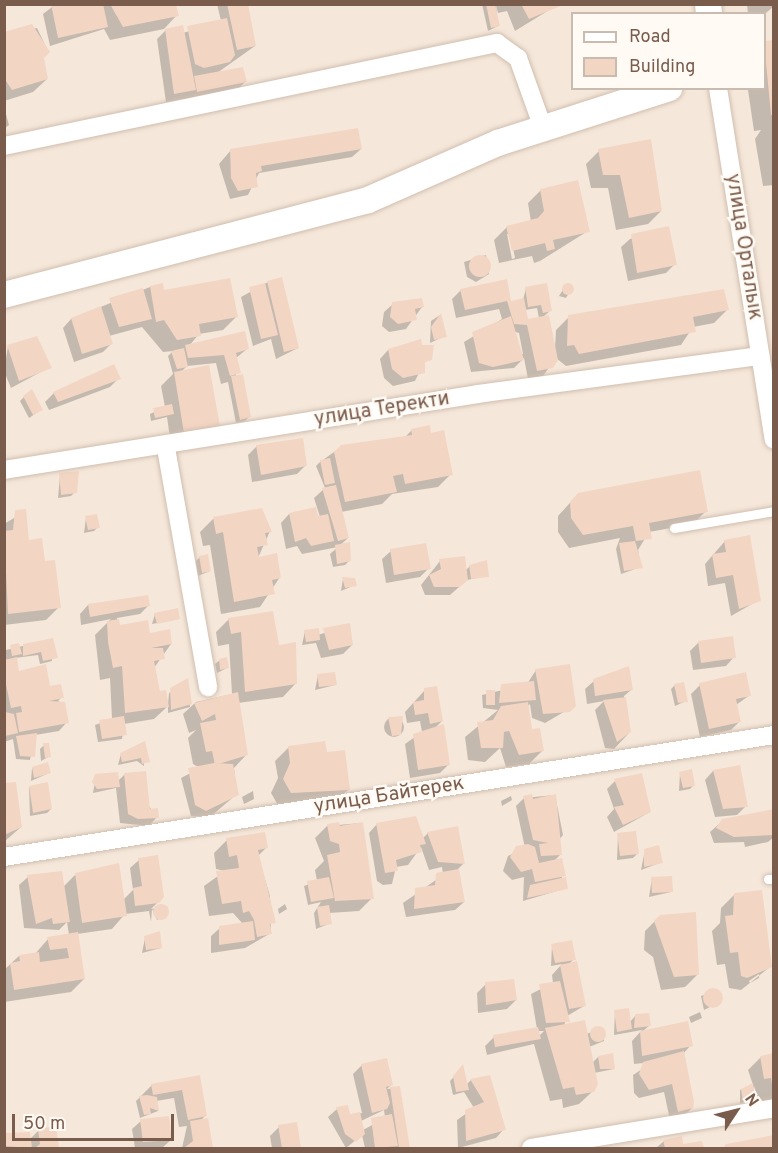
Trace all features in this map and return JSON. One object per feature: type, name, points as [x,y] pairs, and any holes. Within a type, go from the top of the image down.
[{"type":"main road","points":[[4,295],[368,200],[543,128],[663,90]]},
{"type":"street","points":[[4,146],[497,42],[518,58],[543,128]]},
{"type":"street","name":"улица Орталык","points":[[718,90],[765,329],[760,356],[774,440]]},
{"type":"street","name":"улица Теректи","points":[[4,470],[102,452],[166,448],[478,394],[760,356]]},
{"type":"street","points":[[166,448],[208,687]]},
{"type":"street","name":"улица Байтерек","points":[[4,856],[774,735]]},
{"type":"street","points":[[531,1149],[774,1108]]},
{"type":"lane","points":[[674,528],[774,512]]},
{"type":"shaded area","points":[[5,5],[773,5],[773,1148],[5,1148]]},
{"type":"building","points":[[51,4],[103,4],[108,27],[58,38]]},
{"type":"building","points":[[110,4],[176,4],[179,16],[123,27]]},
{"type":"building","points":[[227,4],[248,4],[256,46],[237,50]]},
{"type":"building","points":[[486,4],[495,4],[500,26],[491,28]]},
{"type":"building","points":[[521,4],[562,4],[563,5],[529,19]]},
{"type":"building","points":[[227,18],[235,55],[230,62],[204,68],[195,64],[187,26]]},
{"type":"building","points":[[32,24],[50,52],[44,58],[48,79],[12,90],[4,78],[4,32]]},
{"type":"building","points":[[183,25],[196,90],[174,94],[165,29]]},
{"type":"building","points":[[774,40],[774,115],[771,115],[766,41]]},
{"type":"building","points":[[243,67],[247,82],[197,92],[194,76]]},
{"type":"building","points":[[358,128],[362,149],[261,166],[262,171],[256,173],[258,187],[238,191],[231,178],[230,149]]},
{"type":"building","points":[[651,139],[662,211],[629,218],[620,175],[603,175],[598,149]]},
{"type":"building","points":[[578,180],[590,232],[553,240],[555,249],[547,251],[545,243],[512,251],[506,226],[538,218],[544,211],[540,189]]},
{"type":"building","points":[[669,226],[677,265],[637,273],[631,234]]},
{"type":"building","points":[[476,255],[484,255],[491,262],[491,270],[484,277],[476,277],[469,270],[469,262]]},
{"type":"building","points":[[282,277],[299,348],[284,352],[267,281]]},
{"type":"building","points":[[230,278],[238,317],[199,324],[201,336],[177,340],[164,320],[156,322],[150,286],[163,283],[164,290]]},
{"type":"building","points":[[507,279],[511,301],[524,298],[528,319],[549,315],[558,360],[553,368],[537,371],[527,325],[514,324],[507,301],[465,310],[460,289]]},
{"type":"building","points":[[265,283],[278,335],[261,339],[249,287]]},
{"type":"building","points":[[547,283],[552,311],[543,313],[541,305],[528,307],[525,287]]},
{"type":"building","points":[[570,283],[574,289],[570,295],[566,295],[562,287]]},
{"type":"building","points":[[143,288],[152,319],[119,327],[109,298]]},
{"type":"building","points":[[724,289],[729,310],[693,317],[696,332],[579,354],[574,345],[567,346],[568,315]]},
{"type":"building","points":[[422,298],[424,307],[415,309],[417,320],[398,324],[390,317],[392,302]]},
{"type":"building","points":[[101,306],[113,344],[82,354],[71,318]]},
{"type":"building","points":[[441,313],[447,337],[434,340],[431,327]]},
{"type":"building","points":[[511,316],[524,360],[493,367],[479,363],[472,332]]},
{"type":"building","points":[[245,331],[249,349],[236,353],[241,373],[230,376],[224,355],[188,358],[185,345]]},
{"type":"building","points":[[37,336],[52,368],[19,381],[7,345]]},
{"type":"building","points":[[421,339],[422,345],[434,345],[432,360],[425,362],[425,373],[403,378],[392,369],[388,349]]},
{"type":"building","points":[[184,348],[188,367],[177,369],[171,351]]},
{"type":"building","points":[[114,364],[121,379],[58,402],[53,392]]},
{"type":"building","points":[[209,365],[220,426],[184,433],[174,372]]},
{"type":"building","points":[[243,374],[251,417],[240,420],[231,376]]},
{"type":"building","points":[[32,389],[43,410],[33,415],[23,396]]},
{"type":"building","points":[[172,404],[174,414],[155,418],[153,408]]},
{"type":"building","points":[[430,425],[431,433],[444,430],[453,475],[405,484],[403,474],[393,476],[397,492],[345,502],[334,452],[341,445],[412,435],[411,429]]},
{"type":"building","points":[[303,438],[307,466],[261,475],[256,445]]},
{"type":"building","points":[[330,458],[335,483],[325,485],[320,460]]},
{"type":"building","points":[[700,470],[708,512],[649,523],[652,539],[636,541],[633,526],[583,535],[571,518],[570,502],[578,493]]},
{"type":"building","points":[[79,471],[77,493],[61,495],[59,473]]},
{"type":"building","points":[[336,485],[349,538],[338,541],[322,488]]},
{"type":"building","points":[[316,507],[318,516],[328,514],[334,541],[311,546],[306,538],[295,542],[289,513]]},
{"type":"building","points":[[262,508],[272,532],[265,533],[268,545],[257,547],[259,557],[277,553],[281,578],[272,580],[275,594],[234,602],[223,532],[216,534],[213,517]]},
{"type":"building","points":[[26,509],[29,540],[42,538],[45,561],[55,560],[61,608],[8,614],[4,531],[13,530],[15,510]]},
{"type":"building","points":[[97,514],[100,528],[88,530],[85,516]]},
{"type":"building","points":[[750,535],[761,601],[739,609],[733,575],[716,578],[712,554],[726,552],[724,540]]},
{"type":"building","points":[[635,541],[643,568],[624,571],[619,543]]},
{"type":"building","points":[[350,542],[351,561],[337,564],[335,545]]},
{"type":"building","points":[[426,543],[431,569],[394,575],[390,549]]},
{"type":"building","points":[[208,554],[211,571],[202,573],[199,556]]},
{"type":"building","points":[[465,556],[468,580],[460,587],[434,587],[429,575],[441,569],[439,559]]},
{"type":"building","points":[[487,560],[489,577],[471,579],[469,565]]},
{"type":"building","points":[[342,577],[355,578],[357,586],[345,588]]},
{"type":"building","points":[[148,595],[150,606],[90,617],[88,604]]},
{"type":"building","points":[[178,608],[180,619],[157,624],[154,613]]},
{"type":"building","points":[[273,611],[279,645],[296,642],[297,684],[245,692],[241,632],[231,634],[228,618]]},
{"type":"building","points":[[119,619],[120,625],[148,620],[150,633],[170,629],[172,644],[151,648],[163,648],[165,659],[154,661],[160,691],[166,690],[169,707],[125,713],[122,666],[113,668],[108,642],[107,621]]},
{"type":"building","points":[[350,623],[353,645],[329,650],[323,628]]},
{"type":"building","points":[[319,628],[320,640],[306,642],[304,630]]},
{"type":"building","points":[[733,636],[736,658],[701,663],[698,641]]},
{"type":"building","points":[[53,638],[58,658],[43,661],[41,652],[23,656],[23,644]]},
{"type":"building","points":[[19,643],[22,654],[12,656],[10,645]]},
{"type":"building","points":[[17,657],[19,671],[46,664],[50,686],[61,684],[64,698],[49,701],[65,702],[69,723],[19,732],[16,713],[22,712],[21,706],[11,708],[4,675],[4,660]]},
{"type":"building","points":[[227,657],[229,668],[220,670],[219,659]]},
{"type":"building","points":[[570,664],[576,706],[570,712],[543,714],[535,669]]},
{"type":"building","points":[[629,666],[633,690],[595,696],[593,679]]},
{"type":"building","points":[[335,672],[337,685],[319,687],[317,674]]},
{"type":"building","points":[[746,672],[751,696],[736,699],[741,722],[709,729],[699,683]]},
{"type":"building","points":[[188,678],[192,704],[171,710],[170,688]]},
{"type":"building","points":[[534,681],[536,700],[499,703],[501,684]]},
{"type":"building","points":[[684,682],[688,702],[678,703],[674,684]]},
{"type":"building","points":[[437,686],[443,721],[430,724],[428,713],[415,715],[413,702],[424,700],[424,688]]},
{"type":"building","points":[[486,690],[495,690],[495,705],[486,705]]},
{"type":"building","points":[[238,692],[248,755],[215,765],[212,751],[206,752],[200,723],[216,720],[215,714],[202,721],[194,703]]},
{"type":"building","points":[[626,697],[631,732],[617,742],[603,700]]},
{"type":"building","points":[[528,702],[532,729],[540,728],[544,751],[519,755],[509,731],[504,732],[503,748],[481,748],[477,722],[493,720],[501,706]]},
{"type":"building","points":[[5,712],[14,714],[18,733],[5,736]]},
{"type":"building","points":[[124,716],[127,735],[102,739],[99,720]]},
{"type":"building","points":[[403,716],[401,735],[392,736],[388,717]]},
{"type":"building","points":[[444,724],[450,765],[418,770],[413,734]]},
{"type":"building","points":[[37,733],[35,757],[20,756],[16,736]]},
{"type":"building","points":[[145,741],[150,762],[142,764],[141,758],[122,762],[120,753]]},
{"type":"building","points":[[325,741],[327,752],[345,750],[350,790],[291,793],[283,779],[290,763],[288,746]]},
{"type":"building","points":[[43,743],[49,743],[51,757],[45,758]]},
{"type":"building","points":[[48,762],[51,773],[34,778],[32,767]]},
{"type":"building","points":[[214,763],[233,764],[239,795],[206,811],[195,805],[188,768]]},
{"type":"building","points":[[740,765],[748,807],[723,809],[713,770]]},
{"type":"building","points":[[692,769],[695,786],[683,788],[679,772]]},
{"type":"building","points":[[146,771],[150,809],[158,808],[159,818],[138,819],[128,814],[124,773]]},
{"type":"building","points":[[118,772],[120,787],[97,789],[92,782],[95,774]]},
{"type":"building","points":[[642,773],[651,812],[623,825],[614,807],[624,805],[614,779]]},
{"type":"building","points":[[16,782],[22,827],[4,835],[4,783]]},
{"type":"building","points":[[48,782],[52,809],[33,813],[29,786]]},
{"type":"building","points":[[532,794],[533,799],[556,794],[562,855],[541,856],[539,844],[548,843],[533,840],[523,796]]},
{"type":"building","points":[[774,809],[774,835],[734,837],[716,828],[722,819]]},
{"type":"building","points":[[416,816],[426,844],[420,845],[422,852],[396,860],[398,871],[385,873],[376,823]]},
{"type":"building","points":[[339,822],[340,826],[363,822],[374,899],[335,901],[327,855],[340,852],[339,844],[330,841],[327,824]]},
{"type":"building","points":[[458,826],[465,864],[438,862],[427,832]]},
{"type":"building","points":[[636,831],[639,854],[620,856],[617,833]]},
{"type":"building","points":[[265,832],[268,848],[258,850],[276,923],[270,924],[272,934],[257,937],[254,920],[249,911],[243,913],[241,901],[222,904],[216,871],[239,868],[237,855],[229,857],[226,838]]},
{"type":"building","points":[[528,844],[535,847],[539,863],[562,858],[566,876],[535,882],[532,869],[521,872],[510,857],[516,846]]},
{"type":"building","points":[[659,845],[663,863],[644,867],[644,849]]},
{"type":"building","points":[[158,855],[164,897],[159,903],[135,906],[133,888],[142,886],[138,858]]},
{"type":"building","points":[[119,863],[127,916],[82,923],[75,873]]},
{"type":"building","points":[[459,869],[465,902],[414,909],[415,888],[435,885],[436,873]]},
{"type":"building","points":[[62,871],[70,922],[53,924],[52,918],[36,924],[27,875]]},
{"type":"building","points":[[672,876],[673,892],[652,893],[651,877]]},
{"type":"building","points":[[329,877],[334,898],[311,902],[307,881]]},
{"type":"building","points":[[566,877],[568,889],[527,898],[530,885]]},
{"type":"building","points":[[762,890],[772,967],[747,978],[741,976],[738,952],[730,953],[725,916],[733,915],[734,893]]},
{"type":"building","points":[[161,904],[169,912],[161,920],[153,912]]},
{"type":"building","points":[[329,905],[332,924],[320,926],[317,907]]},
{"type":"building","points":[[696,912],[699,975],[674,977],[654,921],[660,915]]},
{"type":"building","points":[[253,921],[255,940],[219,945],[219,926]]},
{"type":"building","points":[[160,931],[162,948],[146,950],[144,936]]},
{"type":"building","points":[[78,932],[85,979],[14,990],[10,963],[20,961],[19,955],[39,952],[40,962],[69,958],[67,948],[50,950],[47,937]]},
{"type":"building","points":[[572,940],[576,960],[555,963],[551,944]]},
{"type":"building","points":[[577,961],[586,1006],[569,1009],[560,965]]},
{"type":"building","points":[[514,979],[517,1000],[486,1005],[485,982]]},
{"type":"building","points":[[560,981],[570,1022],[546,1023],[539,984]]},
{"type":"building","points":[[713,988],[720,991],[723,998],[720,1005],[713,1008],[706,1005],[703,998],[706,991]]},
{"type":"building","points":[[629,1008],[632,1029],[617,1032],[614,1010]]},
{"type":"building","points":[[649,1013],[651,1026],[634,1028],[635,1014]]},
{"type":"building","points":[[585,1020],[598,1084],[594,1092],[576,1095],[574,1087],[563,1089],[545,1028]]},
{"type":"building","points":[[688,1021],[693,1046],[642,1056],[640,1031]]},
{"type":"building","points":[[598,1026],[604,1028],[606,1034],[604,1040],[598,1042],[592,1040],[590,1034],[592,1028]]},
{"type":"building","points":[[538,1027],[541,1039],[495,1047],[493,1035]]},
{"type":"building","points":[[684,1051],[694,1102],[693,1108],[678,1112],[672,1084],[649,1090],[639,1074],[643,1062]]},
{"type":"building","points":[[613,1053],[615,1069],[600,1069],[598,1056]]},
{"type":"building","points":[[774,1053],[774,1085],[772,1085],[771,1078],[764,1079],[760,1056]]},
{"type":"building","points":[[387,1058],[393,1085],[386,1087],[390,1103],[387,1109],[372,1113],[361,1064]]},
{"type":"building","points":[[463,1064],[469,1090],[456,1092],[453,1076]]},
{"type":"building","points":[[200,1075],[207,1116],[188,1120],[182,1090],[153,1095],[151,1084]]},
{"type":"building","points":[[490,1075],[506,1130],[466,1141],[465,1110],[484,1102],[470,1079]]},
{"type":"building","points":[[753,1083],[756,1099],[743,1101],[741,1089]]},
{"type":"building","points":[[400,1086],[410,1148],[399,1148],[390,1087]]},
{"type":"building","points":[[139,1096],[157,1097],[159,1111],[150,1108],[151,1114],[144,1115]]},
{"type":"building","points":[[348,1105],[350,1114],[360,1112],[365,1134],[356,1142],[345,1134],[336,1107]]},
{"type":"building","points":[[392,1114],[398,1146],[375,1148],[371,1118]]},
{"type":"building","points":[[169,1116],[172,1140],[143,1142],[140,1119]]},
{"type":"building","points":[[208,1118],[213,1148],[184,1148],[193,1141],[190,1121]]},
{"type":"building","points":[[297,1122],[301,1148],[282,1148],[278,1125]]},
{"type":"building","points":[[56,1126],[59,1148],[35,1148],[40,1144],[38,1129]]},
{"type":"building","points":[[30,1132],[32,1148],[4,1146],[4,1133]]},
{"type":"building","points":[[774,1135],[774,1148],[723,1148],[726,1144]]},
{"type":"building","points":[[682,1136],[683,1144],[702,1141],[704,1148],[665,1148],[663,1140]]}]
